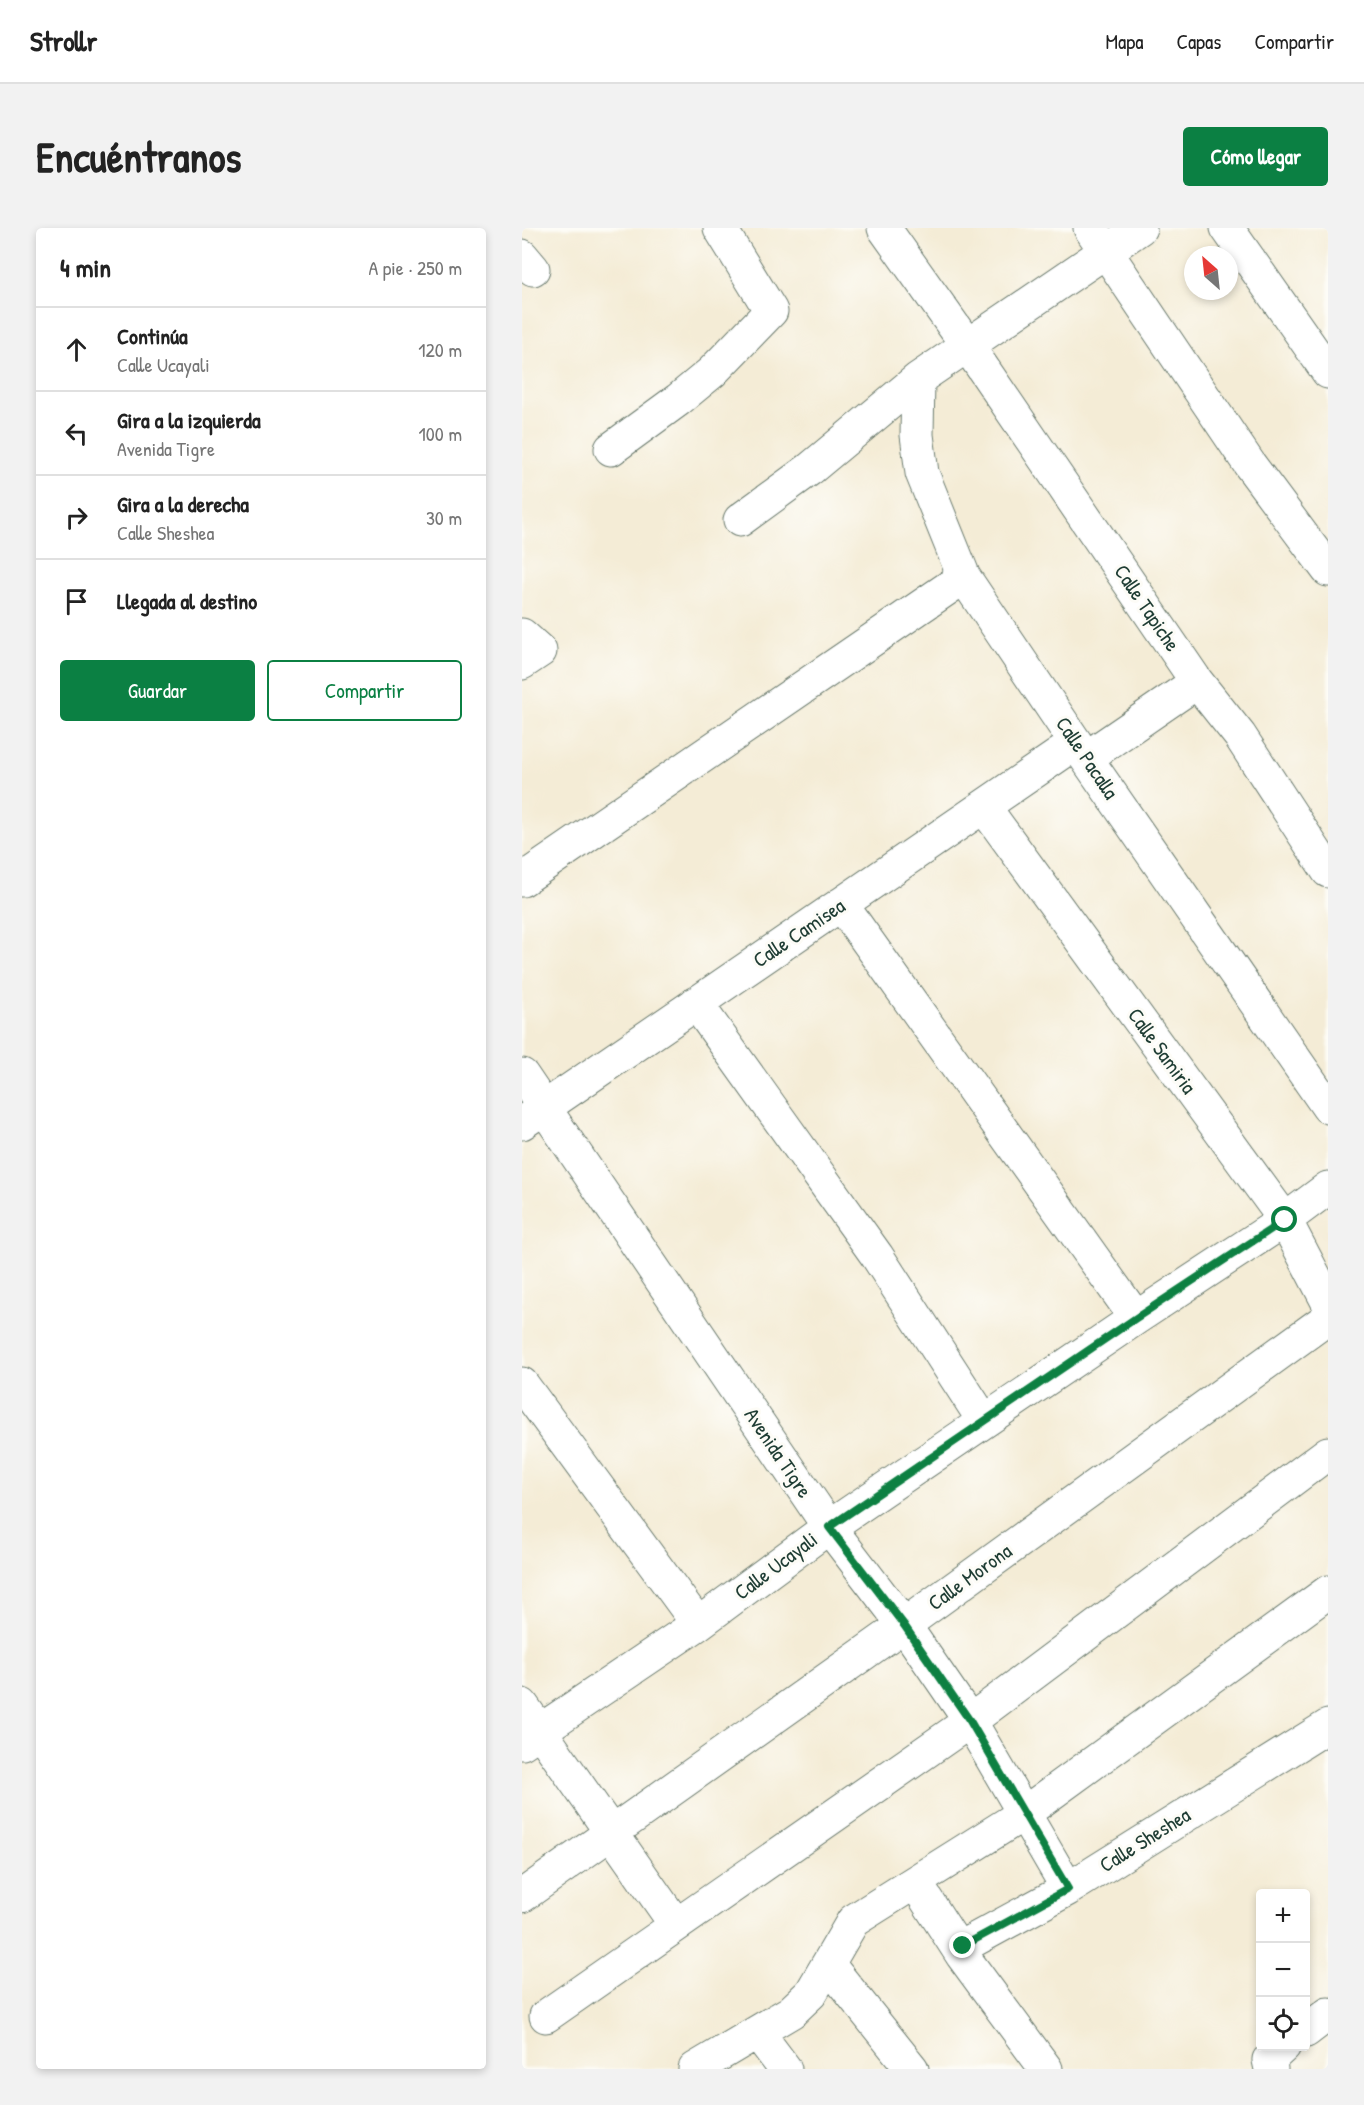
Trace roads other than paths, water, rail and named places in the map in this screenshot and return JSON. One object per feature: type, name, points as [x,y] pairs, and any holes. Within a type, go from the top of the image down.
[{"type":"street","points":[[611,449],[712,372],[771,311],[720,228]]},
{"type":"street","name":"Calle Tapiche","points":[[884,228],[967,345],[1197,682],[1240,736],[1328,871]]},
{"type":"street","points":[[740,520],[810,469],[918,379],[967,345],[1098,240],[1140,228]]},
{"type":"street","points":[[1227,228],[1328,372]]},
{"type":"street","points":[[1098,240],[1250,465],[1328,570]]},
{"type":"street","name":"Calle Pacalla","points":[[918,379],[917,435],[922,472],[964,577],[1328,1107]]},
{"type":"street","points":[[522,880],[964,577]]},
{"type":"street","points":[[522,635],[540,651],[522,663]]},
{"type":"street","name":"Calle Camisea","points":[[533,1116],[984,807],[1197,682]]},
{"type":"street","name":"Calle Samiria","points":[[984,807],[1285,1220],[1328,1302]]},
{"type":"street","points":[[841,904],[1136,1318]]},
{"type":"street","points":[[696,1003],[877,1256],[984,1421]]},
{"type":"street","name":"Avenida Tigre","points":[[522,1075],[533,1116],[829,1527],[904,1625],[970,1721],[1068,1889]]},
{"type":"street","name":"Calle Ucayali","points":[[528,1726],[698,1624],[829,1527],[1136,1318],[1285,1220],[1328,1188]]},
{"type":"street","name":"Calle Morona","points":[[522,1896],[904,1625],[1328,1318]]},
{"type":"street","points":[[522,1384],[698,1624]]},
{"type":"street","points":[[546,2016],[970,1721],[1328,1454]]},
{"type":"street","points":[[695,2069],[758,2033],[798,2006],[811,1993],[853,1921],[1023,1814],[1328,1592]]},
{"type":"street","points":[[528,1726],[611,1833],[676,1925]]},
{"type":"street","name":"Calle Sheshea","points":[[960,1950],[963,1946],[1068,1889],[1328,1726]]},
{"type":"street","points":[[915,1882],[962,1955],[1046,2069]]},
{"type":"street","points":[[828,1964],[912,2069]]},
{"type":"street","points":[[1310,2027],[1328,2014]]},
{"type":"street","points":[[758,2033],[785,2069]]},
{"type":"street","points":[[1271,2069],[1269,2060],[1279,2051]]}]
